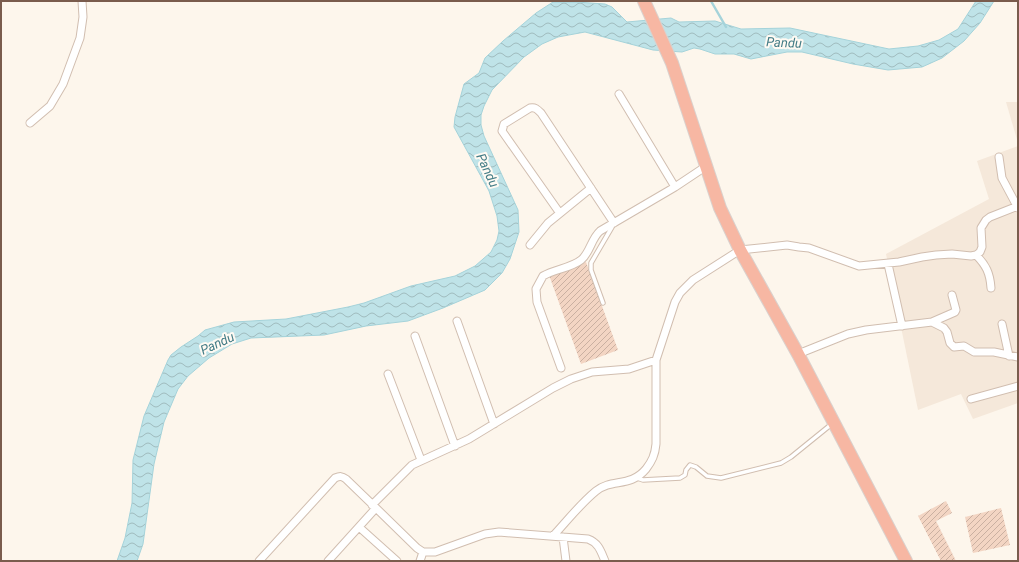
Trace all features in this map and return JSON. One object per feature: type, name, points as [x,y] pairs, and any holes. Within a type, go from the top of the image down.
[{"type":"highway","points":[[644,1],[672,63],[705,167],[720,208],[740,250],[798,354],[906,561]]},
{"type":"street","points":[[30,123],[50,106],[63,84],[80,38],[83,17],[82,1]]},
{"type":"street","points":[[619,94],[675,187]]},
{"type":"street","points":[[559,212],[502,131],[504,124],[530,108],[537,109],[541,113],[614,223]]},
{"type":"street","points":[[553,536],[596,490],[608,485],[630,481],[637,478],[650,465],[655,452],[656,360],[675,302],[680,293],[693,280],[740,250],[786,245],[809,248],[858,266],[888,264],[936,255],[976,255],[980,252],[982,247],[981,228],[986,220],[1018,207],[1002,178],[999,157]]},
{"type":"street","points":[[561,368],[537,302],[536,289],[543,276],[580,261],[586,254],[596,234],[675,187],[705,167]]},
{"type":"street","points":[[530,245],[540,231],[559,212],[591,188]]},
{"type":"street","points":[[976,255],[988,269],[991,288]]},
{"type":"street","points":[[888,264],[902,326]]},
{"type":"street","points":[[798,354],[848,334],[866,330],[932,322],[955,312],[956,310],[952,295]]},
{"type":"street","points":[[457,321],[494,424]]},
{"type":"street","points":[[932,322],[944,328],[947,332],[950,344],[954,347],[964,346],[974,352],[994,352],[1018,357]]},
{"type":"street","points":[[1002,324],[1009,356]]},
{"type":"street","points":[[415,336],[455,446]]},
{"type":"street","points":[[328,561],[359,527],[374,506],[406,470],[420,460],[469,440],[553,388],[571,379],[592,372],[630,369],[656,360]]},
{"type":"street","points":[[388,374],[420,460]]},
{"type":"street","points":[[971,399],[1018,386]]},
{"type":"street","points":[[259,561],[335,478],[342,476],[423,552],[435,552],[491,532],[506,531],[594,541],[601,550],[605,561]]},
{"type":"street","points":[[359,527],[397,561]]},
{"type":"street","points":[[563,537],[566,561]]},
{"type":"street","points":[[420,561],[423,552]]},
{"type":"lane","points":[[603,304],[591,270],[591,263],[614,223]]},
{"type":"lane","points":[[637,478],[643,480],[680,478],[685,475],[686,470],[690,465],[696,466],[707,476],[721,478],[781,463],[791,458],[834,422]]},
{"type":"shaded area","points":[[1006,102],[1018,102],[1018,143]]},
{"type":"shaded area","points":[[1018,146],[1018,403],[973,419],[961,394],[918,410],[886,254],[989,199],[977,161]]},
{"type":"water","name":"Pandu","points":[[976,1],[994,1],[980,23],[964,41],[942,58],[922,67],[888,70],[853,64],[802,52],[787,52],[751,59],[734,54],[715,54],[694,48],[682,52],[653,50],[585,32],[558,37],[542,44],[524,57],[492,90],[481,115],[481,125],[484,136],[518,210],[519,232],[510,259],[502,273],[485,290],[408,321],[366,326],[324,335],[251,338],[232,344],[209,358],[188,376],[178,389],[164,422],[154,464],[143,544],[137,561],[117,561],[125,538],[132,503],[133,460],[144,416],[171,355],[205,330],[234,322],[286,319],[364,303],[411,286],[455,276],[475,266],[491,252],[497,240],[499,231],[497,216],[489,191],[454,127],[455,117],[464,84],[479,73],[485,58],[536,13],[553,2],[605,4],[612,7],[627,22],[671,18],[679,22],[715,21],[741,29],[790,28],[889,49],[918,46],[939,40],[958,29]]},
{"type":"building","points":[[586,262],[618,350],[581,364],[549,275]]},
{"type":"building","points":[[946,501],[952,513],[936,521],[956,561],[941,561],[918,516]]},
{"type":"building","points":[[1001,508],[1010,545],[973,553],[965,517]]},
{"type":"waterway","points":[[711,1],[726,27]]}]
